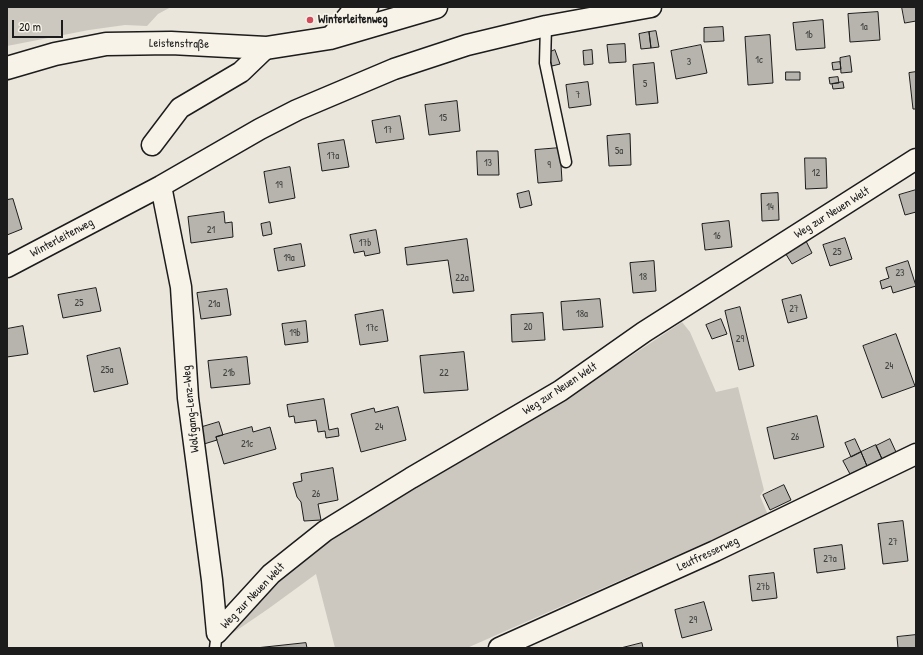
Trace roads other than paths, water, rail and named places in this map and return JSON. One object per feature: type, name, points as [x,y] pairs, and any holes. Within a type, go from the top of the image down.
[{"type":"main road","name":"Leistenstraße","points":[[7,68],[55,54],[106,44],[171,43],[266,48],[330,38],[436,7]]},
{"type":"street","points":[[330,38],[352,10],[368,7]]},
{"type":"street","name":"Winterleitenweg","points":[[7,266],[161,186],[260,129],[298,110],[394,69],[467,45],[546,26],[651,7]]},
{"type":"street","points":[[152,145],[180,108],[241,72],[266,48]]},
{"type":"street","name":"Weg zur Neuen Welt","points":[[216,640],[271,574],[325,531],[411,478],[560,391],[644,332],[916,159]]},
{"type":"street","name":"Wolfgang-Lenz-Weg","points":[[161,186],[181,287],[188,398],[212,580],[216,640]]},
{"type":"street","name":"Leutfresserweg","points":[[499,648],[722,548],[916,454]]},
{"type":"lane","points":[[546,26],[545,63],[566,162]]},
{"type":"place","name":"Winterleitenweg","points":[[310,20]]}]
